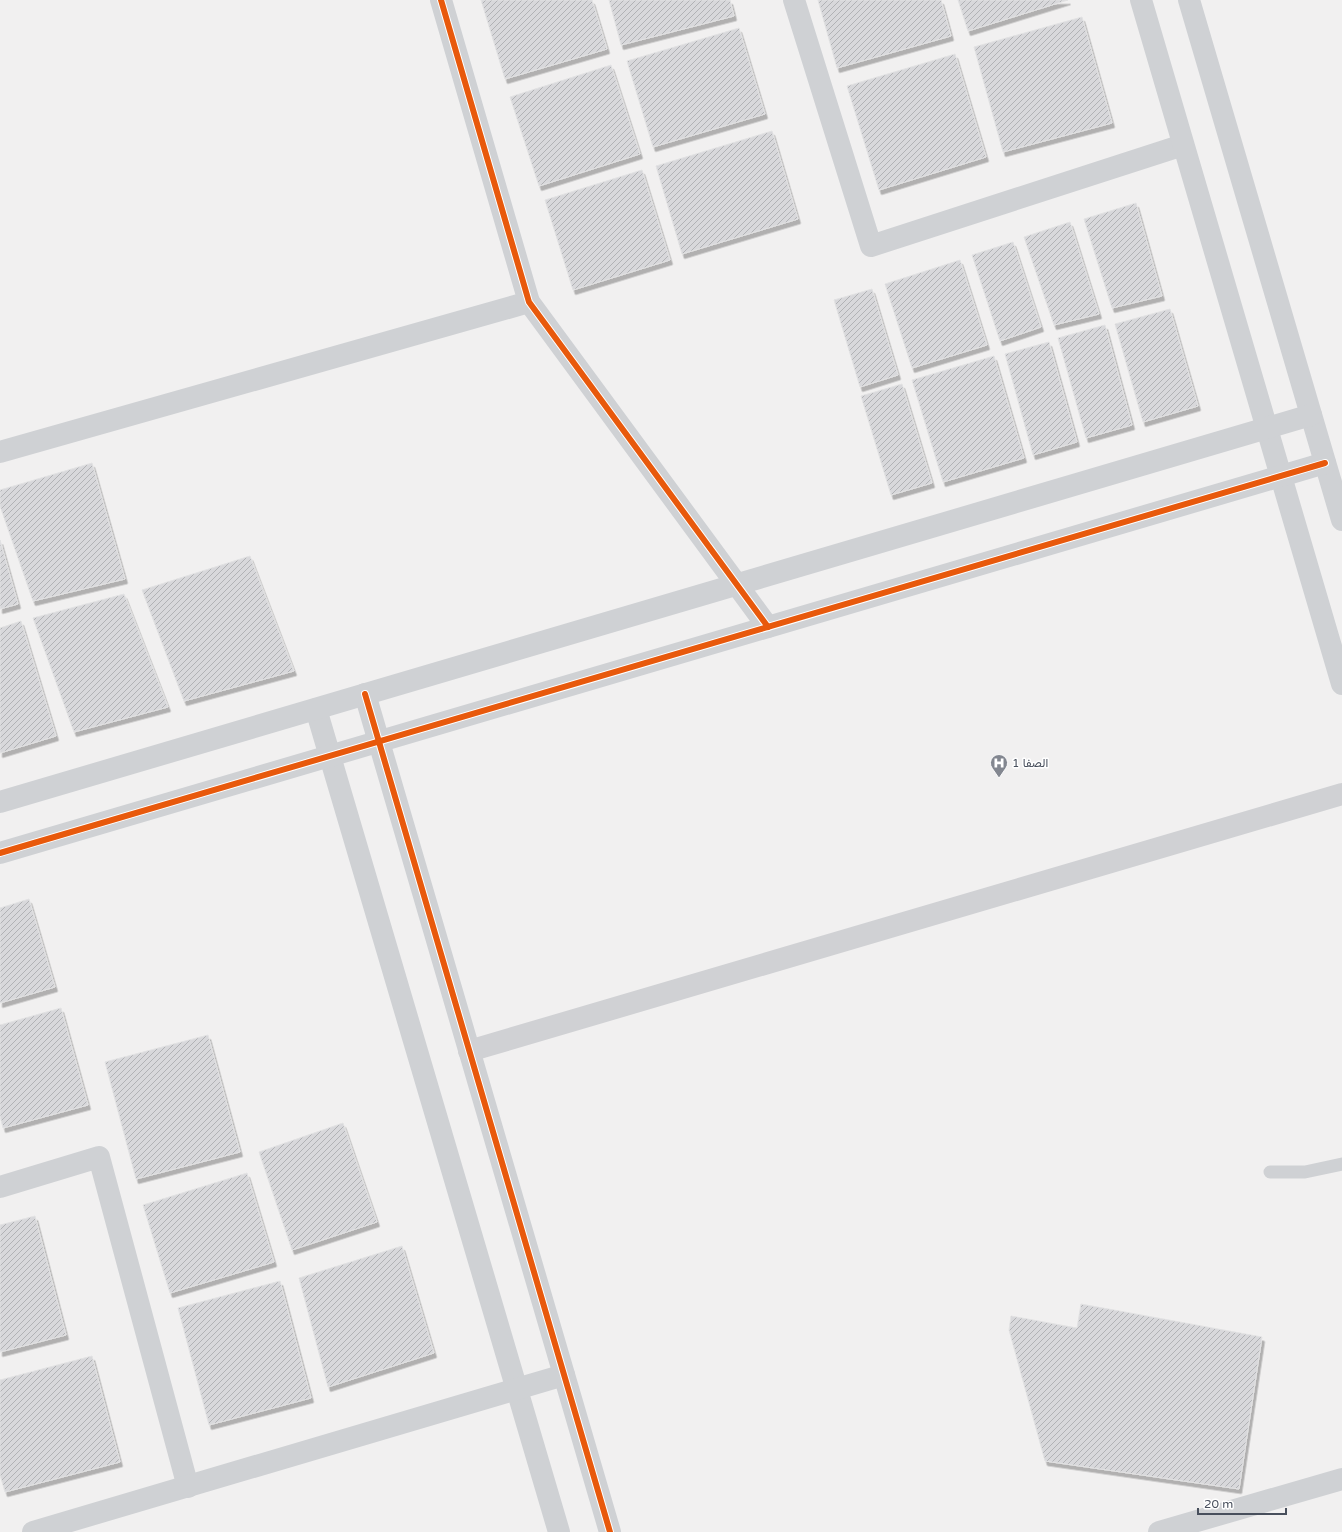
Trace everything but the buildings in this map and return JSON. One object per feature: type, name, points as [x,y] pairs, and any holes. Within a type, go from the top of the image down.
[{"type":"main road","points":[[469,1051],[1342,794]]},
{"type":"street","points":[[441,0],[529,302],[768,627]]},
{"type":"street","points":[[794,0],[871,246],[1183,144]]},
{"type":"street","points":[[1141,0],[1342,684]]},
{"type":"street","points":[[1189,0],[1342,520]]},
{"type":"street","points":[[0,452],[529,302]]},
{"type":"street","points":[[0,802],[1311,415]]},
{"type":"street","points":[[0,853],[1325,463]]},
{"type":"street","points":[[365,694],[610,1532]]},
{"type":"street","points":[[316,709],[559,1532]]},
{"type":"street","points":[[0,1187],[99,1158],[188,1487]]},
{"type":"street","points":[[33,1532],[564,1375]]},
{"type":"street","points":[[1159,1532],[1342,1479]]},
{"type":"lane","points":[[1270,1172],[1305,1172],[1342,1164]]},
{"type":"cycle path","points":[[441,0],[529,302],[768,627]]},
{"type":"cycle path","points":[[0,853],[1325,463]]},
{"type":"cycle path","points":[[365,694],[610,1532]]},
{"type":"place","name":"الصفا 1","points":[[999,778]]}]
